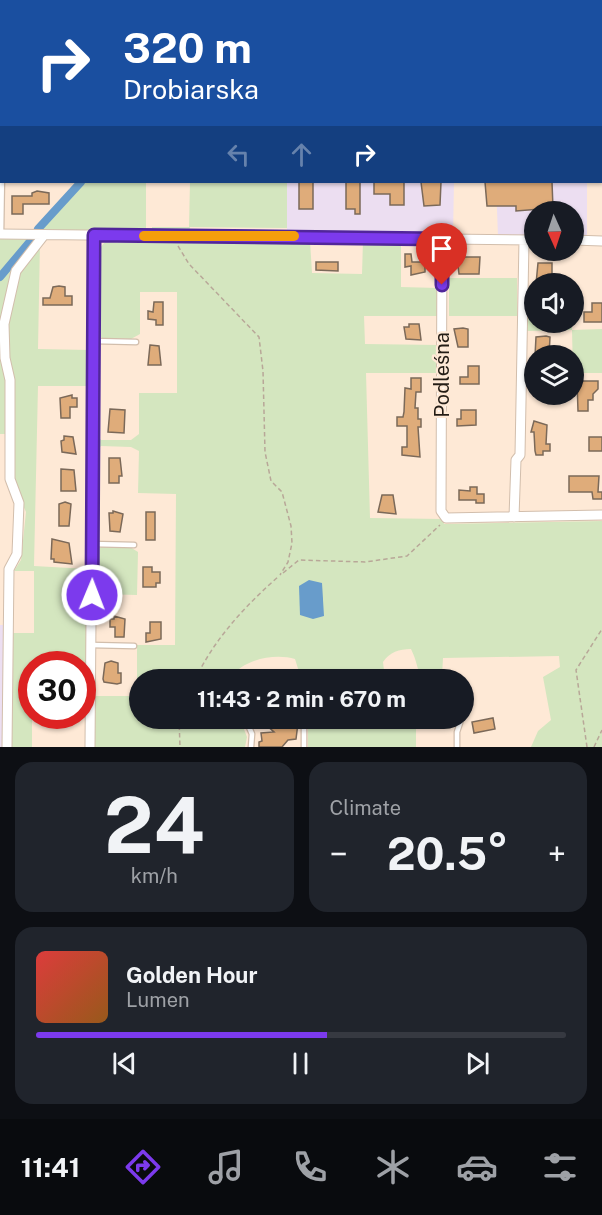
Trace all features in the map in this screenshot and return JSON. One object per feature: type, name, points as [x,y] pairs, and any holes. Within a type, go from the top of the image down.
[{"type":"street","points":[[1,234],[524,240]]},
{"type":"street","points":[[7,747],[9,569],[17,554],[19,503],[10,479],[10,380],[5,358],[4,324],[16,271],[44,235]]},
{"type":"street","points":[[90,747],[94,235]]},
{"type":"street","name":"Podleśna","points":[[442,239],[442,517]]},
{"type":"street","points":[[584,240],[602,241]]},
{"type":"street","points":[[514,517],[516,460],[520,455],[528,261]]},
{"type":"street","points":[[442,517],[602,515]]},
{"type":"lane","points":[[1,234],[2,183]]},
{"type":"lane","points":[[94,341],[136,342]]},
{"type":"lane","points":[[92,544],[134,544]]},
{"type":"lane","points":[[91,645],[134,646]]},
{"type":"lane","points":[[250,729],[252,734],[251,747]]},
{"type":"lane","points":[[304,729],[304,747]]},
{"type":"lane","points":[[457,747],[458,729]]},
{"type":"path","points":[[173,237],[189,264],[259,337],[263,371],[265,452],[271,481],[282,492],[291,526],[292,543],[288,562],[280,575]]},
{"type":"path","points":[[200,669],[205,658],[240,614],[299,560],[365,562],[407,556],[442,517]]},
{"type":"path","points":[[587,747],[576,670],[602,628]]},
{"type":"path","points":[[179,729],[180,747]]},
{"type":"path","points":[[594,747],[602,730]]},
{"type":"shaded area","points":[[287,183],[454,183],[453,234],[443,231],[441,236],[287,235]]},
{"type":"shaded area","points":[[496,183],[587,183],[587,238],[584,238],[584,201],[524,201],[524,237],[498,237]]},
{"type":"shaded area","points":[[0,625],[6,625],[4,747],[0,747]]},
{"type":"green space","points":[[75,183],[146,183],[146,233],[33,231]]},
{"type":"green space","points":[[190,183],[287,183],[287,228],[190,227],[189,234],[152,233],[152,227],[189,227]]},
{"type":"green space","points":[[0,237],[37,238],[12,269],[9,286],[6,373],[8,434],[0,434]]},
{"type":"green space","points":[[178,239],[310,241],[312,273],[362,274],[363,241],[401,241],[401,287],[438,288],[438,316],[364,316],[365,344],[438,345],[438,373],[366,373],[370,518],[443,519],[444,524],[602,521],[602,747],[531,747],[538,731],[551,720],[543,677],[560,667],[559,656],[443,658],[442,669],[418,669],[411,649],[395,652],[389,656],[383,662],[384,669],[298,669],[295,659],[269,657],[251,662],[239,669],[137,669],[137,645],[175,645],[176,494],[138,493],[139,451],[131,447],[101,446],[98,449],[98,436],[101,440],[131,440],[139,434],[139,393],[177,393],[177,292],[140,292],[140,334],[131,339],[102,338],[98,335],[100,248],[105,242],[177,242]]},
{"type":"green space","points":[[40,242],[38,349],[90,350],[90,386],[38,386],[34,566],[88,569],[87,651],[18,651],[18,729],[32,729],[32,747],[10,747],[11,633],[34,633],[34,571],[14,571],[21,560],[26,512],[14,485],[6,330],[17,275]]},
{"type":"green space","points":[[449,278],[517,278],[517,316],[449,316]]},
{"type":"green space","points":[[602,329],[602,373],[584,373],[584,345],[572,345],[572,333]]},
{"type":"green space","points":[[101,547],[130,547],[138,552],[137,595],[97,594],[97,550]]},
{"type":"green space","points":[[96,696],[129,696],[129,729],[244,729],[247,737],[245,747],[94,747]]},
{"type":"green space","points":[[308,729],[416,729],[416,747],[308,747]]},
{"type":"water","points":[[309,580],[322,583],[324,616],[313,619],[300,615],[299,586]]},
{"type":"building","points":[[299,183],[313,183],[313,209],[299,209]]},
{"type":"building","points":[[346,183],[360,183],[360,214],[355,214],[355,209],[346,209]]},
{"type":"building","points":[[374,183],[404,183],[404,205],[390,205],[390,194],[374,194]]},
{"type":"building","points":[[421,183],[441,183],[440,205],[424,206]]},
{"type":"building","points":[[485,183],[552,183],[553,201],[524,201],[524,210],[516,211],[516,206],[487,206]]},
{"type":"building","points":[[37,191],[49,193],[49,204],[23,204],[23,214],[12,214],[12,196],[32,196],[32,193]]},
{"type":"building","points":[[405,254],[411,254],[412,262],[425,262],[425,272],[411,275],[411,266],[405,267]]},
{"type":"building","points":[[457,257],[480,257],[479,274],[459,274]]},
{"type":"building","points":[[316,262],[338,262],[338,271],[316,270]]},
{"type":"building","points":[[538,263],[552,263],[552,273],[537,273]]},
{"type":"building","points":[[53,287],[65,287],[65,296],[72,296],[72,305],[43,305],[43,298],[50,298]]},
{"type":"building","points":[[154,302],[163,302],[163,325],[156,325],[156,320],[148,319],[148,311],[153,312]]},
{"type":"building","points":[[592,303],[602,303],[602,322],[584,322],[584,312],[592,312]]},
{"type":"building","points":[[409,324],[419,324],[421,340],[406,339],[404,327],[409,327]]},
{"type":"building","points":[[454,329],[468,329],[468,347],[458,347]]},
{"type":"building","points":[[536,337],[550,337],[550,345],[536,345]]},
{"type":"building","points":[[150,345],[159,346],[161,365],[148,365]]},
{"type":"building","points":[[468,366],[479,366],[479,384],[460,384],[460,377],[468,377]]},
{"type":"building","points":[[411,378],[421,378],[421,392],[416,392],[415,408],[418,408],[418,419],[421,419],[421,427],[418,427],[420,457],[402,455],[402,447],[407,447],[407,426],[397,426],[397,417],[403,417],[405,388],[411,389]]},
{"type":"building","points":[[584,381],[598,381],[598,389],[593,394],[593,400],[588,400],[588,411],[578,411],[578,405],[584,405]]},
{"type":"building","points":[[72,395],[72,398],[77,398],[77,407],[70,407],[70,418],[61,418],[60,398]]},
{"type":"building","points":[[110,409],[125,410],[124,433],[108,432]]},
{"type":"building","points":[[461,410],[476,410],[476,425],[457,426],[457,419],[461,419]]},
{"type":"building","points":[[534,421],[547,425],[546,444],[550,444],[550,451],[543,451],[543,455],[536,455],[534,432],[531,432]]},
{"type":"building","points":[[64,436],[73,437],[76,454],[62,452],[61,441],[64,440]]},
{"type":"building","points":[[589,437],[602,437],[602,451],[589,451]]},
{"type":"building","points":[[109,458],[120,458],[122,476],[119,476],[119,483],[109,483]]},
{"type":"building","points":[[61,469],[74,470],[76,491],[61,491]]},
{"type":"building","points":[[569,476],[599,476],[598,492],[602,492],[602,499],[593,499],[592,492],[569,492]]},
{"type":"building","points":[[470,487],[477,487],[477,494],[484,494],[484,503],[476,503],[476,500],[459,500],[459,490],[470,491]]},
{"type":"building","points":[[382,495],[393,495],[396,514],[378,512]]},
{"type":"building","points":[[65,502],[71,504],[69,526],[59,526],[59,504]]},
{"type":"building","points":[[113,511],[123,514],[120,532],[110,531],[109,513]]},
{"type":"building","points":[[146,512],[155,512],[155,540],[146,540]]},
{"type":"building","points":[[52,539],[69,543],[72,564],[54,562],[54,559],[51,559]]},
{"type":"building","points":[[143,567],[152,567],[152,572],[160,572],[160,583],[156,583],[156,587],[143,587]]},
{"type":"building","points":[[114,616],[125,619],[124,637],[115,637],[115,627],[110,627],[110,619],[114,619]]},
{"type":"building","points":[[150,622],[161,622],[161,639],[146,642],[146,633],[150,633]]},
{"type":"building","points":[[111,661],[118,663],[121,683],[104,682],[105,663]]},
{"type":"building","points":[[493,718],[495,729],[474,733],[474,722]]},
{"type":"building","points":[[271,729],[297,729],[296,739],[288,740],[282,747],[259,747],[259,742],[262,741],[261,733],[274,732]]},
{"type":"waterway","points":[[38,229],[80,183]]},
{"type":"waterway","points":[[0,277],[32,239]]},
{"type":"slow traffic","points":[[144,236],[294,236]]},
{"type":"route","points":[[92,595],[94,235],[442,239],[442,285]]}]
